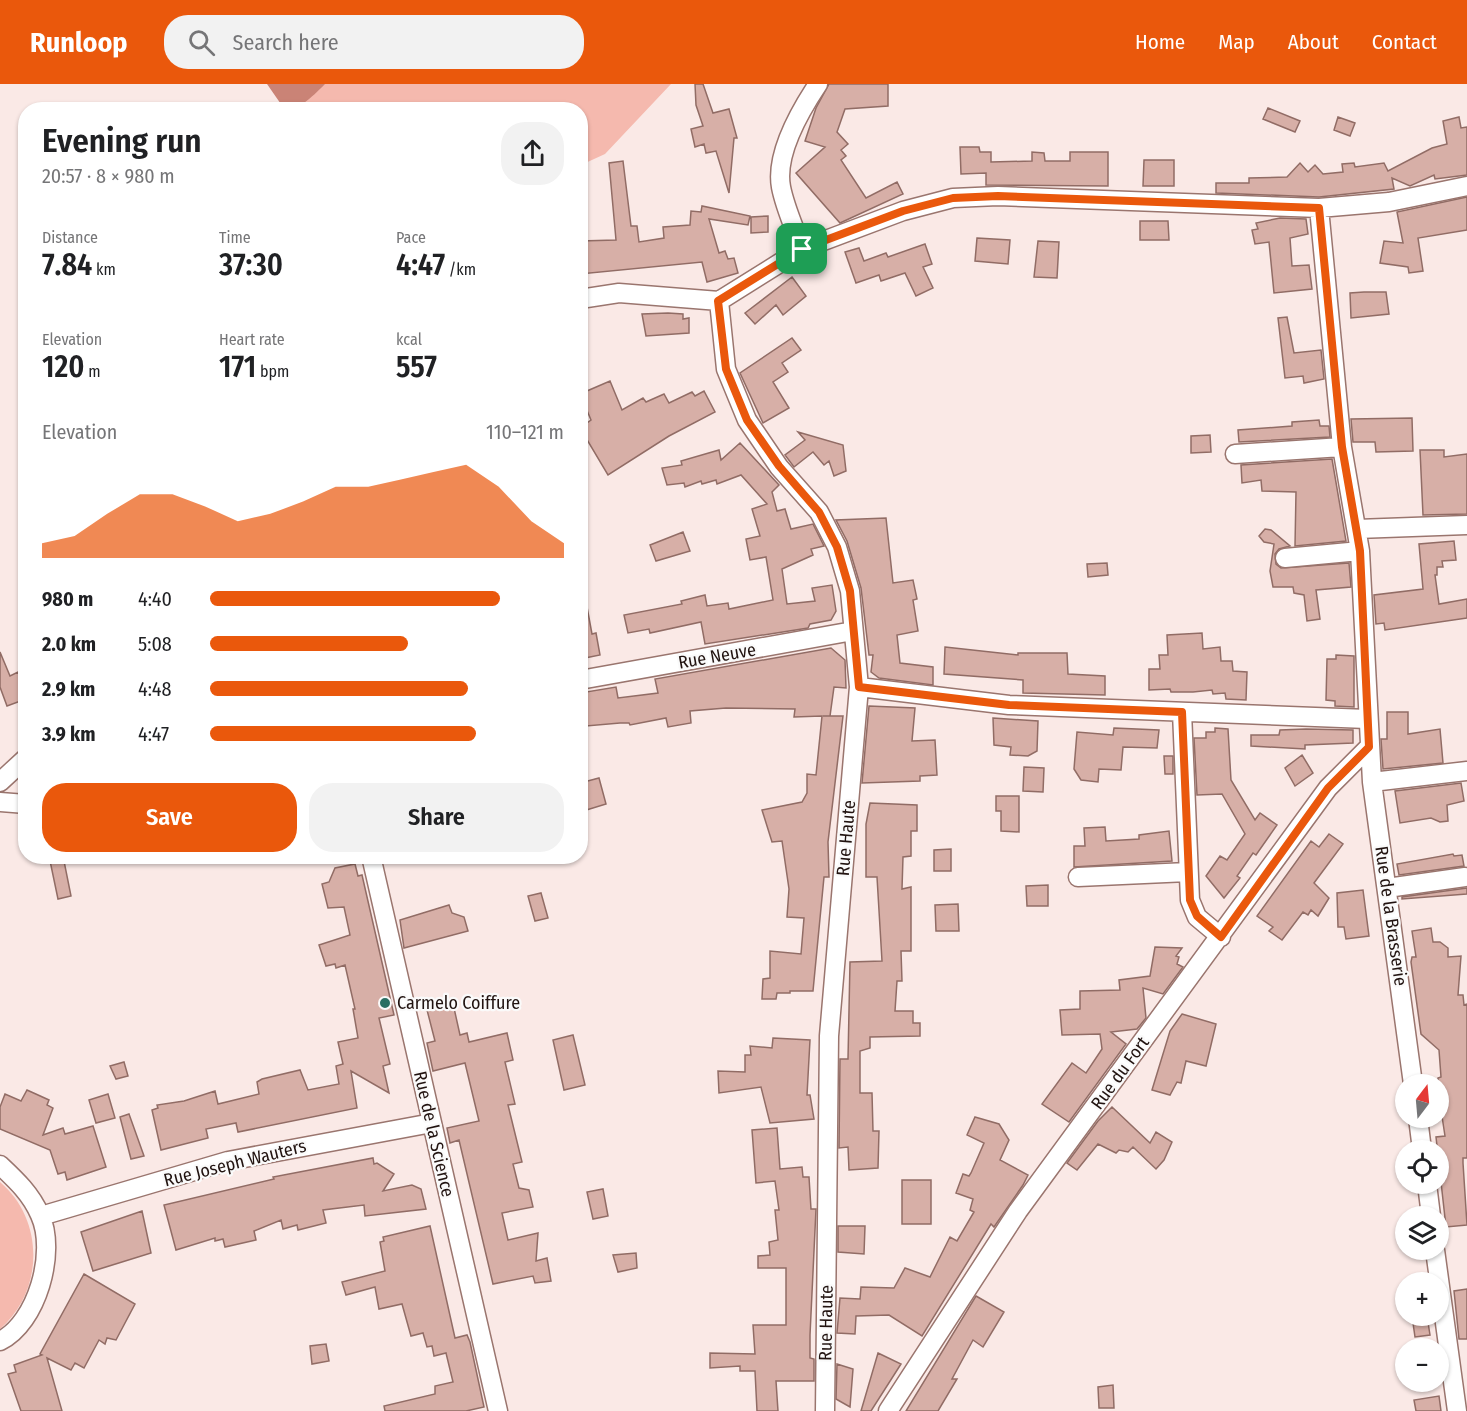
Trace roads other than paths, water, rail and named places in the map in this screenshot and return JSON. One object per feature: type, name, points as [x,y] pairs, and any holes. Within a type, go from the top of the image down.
[{"type":"street","points":[[802,249],[780,186],[784,151],[800,112],[818,84]]},
{"type":"street","points":[[588,298],[619,293],[718,301],[802,249],[903,211],[953,198],[998,196],[1319,208],[1389,202],[1467,186]]},
{"type":"street","name":"Rue de la Brasserie","points":[[1319,208],[1342,447],[1360,551],[1372,782],[1412,1074]]},
{"type":"street","name":"Rue Haute","points":[[718,301],[726,369],[747,420],[779,466],[822,516],[837,547],[850,591],[859,687],[829,1036],[825,1411]]},
{"type":"street","points":[[1235,454],[1342,447]]},
{"type":"street","points":[[1357,529],[1467,525]]},
{"type":"street","points":[[1285,558],[1360,551]]},
{"type":"street","name":"Rue Neuve","points":[[588,679],[853,631]]},
{"type":"street","points":[[859,687],[1009,705],[1367,719]]},
{"type":"street","points":[[1182,712],[1190,900],[1197,916],[1221,937]]},
{"type":"street","name":"Rue du Fort","points":[[888,1411],[1018,1211],[1328,788],[1369,747]]},
{"type":"street","points":[[0,782],[18,765]]},
{"type":"street","points":[[1372,782],[1467,771]]},
{"type":"street","points":[[0,802],[18,803]]},
{"type":"street","name":"Rue de la Science","points":[[372,864],[498,1411]]},
{"type":"street","points":[[1078,877],[1188,872]]},
{"type":"street","points":[[1387,888],[1465,877]]},
{"type":"street","name":"Rue Joseph Wauters","points":[[41,1216],[228,1161],[432,1123]]},
{"type":"street","points":[[0,1165],[23,1186],[41,1216],[46,1250],[43,1278],[31,1309],[9,1337],[0,1341]]},
{"type":"street","points":[[1436,1260],[1457,1411]]},
{"type":"place","name":"Carmelo Coiffure","points":[[385,1003]]}]
